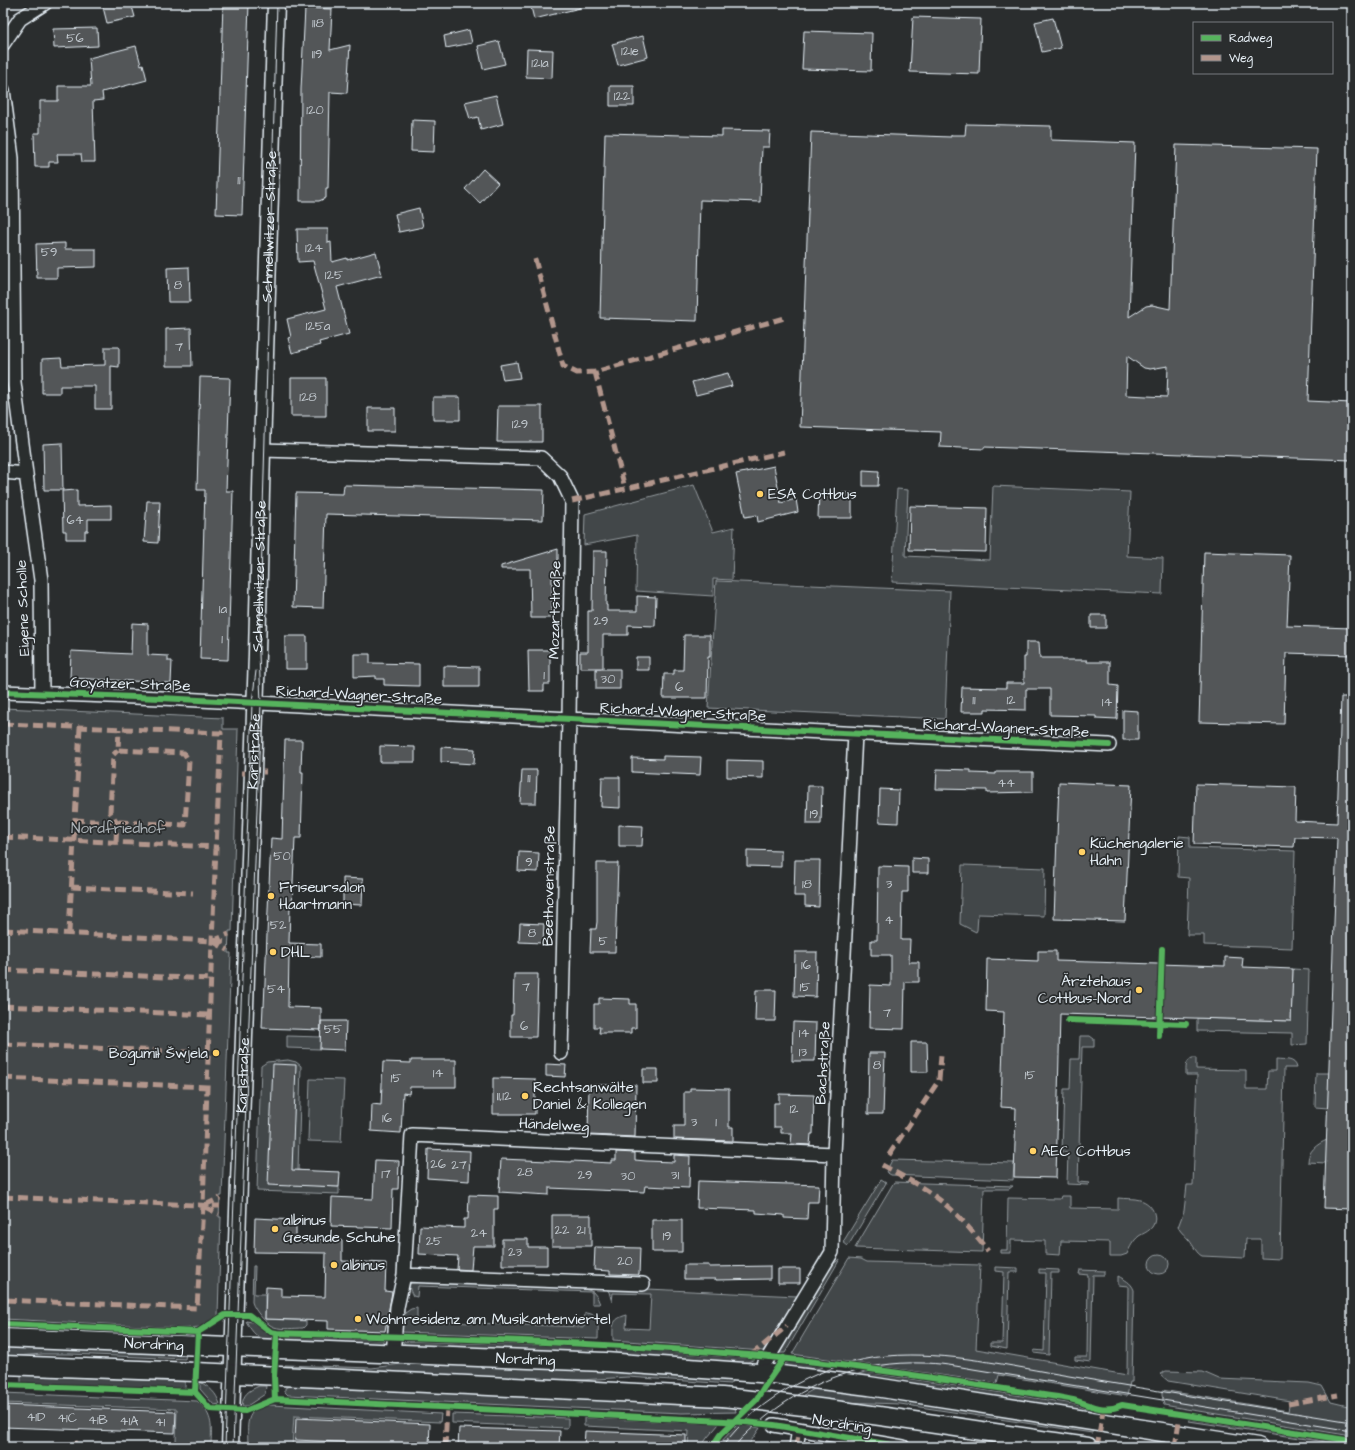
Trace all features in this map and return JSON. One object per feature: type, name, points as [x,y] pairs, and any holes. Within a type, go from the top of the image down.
[{"type":"main road","name":"Nordring","points":[[3,1338],[604,1362],[759,1372],[869,1386],[1258,1447]]},
{"type":"main road","name":"Nordring","points":[[3,1365],[232,1374],[740,1398],[851,1412],[1088,1447]]},
{"type":"main road","points":[[740,1398],[759,1372]]},
{"type":"street","points":[[3,44],[20,19],[45,3]]},
{"type":"street","name":"Schmellwitzer Straße","points":[[255,703],[276,3]]},
{"type":"street","name":"Eigene Scholle","points":[[3,90],[12,158],[14,382],[41,580],[42,694]]},
{"type":"street","name":"Mozartstraße","points":[[262,450],[541,458],[560,476],[572,500],[569,720]]},
{"type":"street","points":[[3,472],[26,474]]},
{"type":"street","name":"Goyatzer Straße","points":[[3,692],[255,703]]},
{"type":"street","name":"Richard-Wagner-Straße","points":[[255,703],[569,720],[1109,745]]},
{"type":"street","name":"Karlstraße","points":[[230,1447],[255,703]]},
{"type":"street","name":"Beethovenstraße","points":[[561,1053],[569,720]]},
{"type":"street","name":"Bachstraße","points":[[759,1372],[832,1252],[834,1154],[855,734]]},
{"type":"street","name":"Händelweg","points":[[393,1354],[397,1307],[404,1275],[412,1135],[834,1154]]},
{"type":"street","points":[[404,1275],[643,1284]]},
{"type":"street","points":[[774,1425],[799,1430]]},
{"type":"street","name":"Nordring","points":[[796,1447],[799,1430],[903,1447]]},
{"type":"green space","points":[[694,485],[713,532],[734,527],[732,580],[713,579],[713,596],[636,591],[637,535],[584,545],[585,514]]},
{"type":"green space","points":[[993,486],[1130,492],[1127,556],[1163,558],[1162,594],[892,582],[897,489],[908,490],[905,556],[990,560]]},
{"type":"green space","points":[[716,581],[950,591],[945,719],[708,708]]},
{"type":"green space","name":"Nordfriedhof","points":[[3,708],[223,718],[223,729],[238,729],[232,931],[229,931],[228,953],[231,953],[222,1196],[220,1196],[219,1217],[221,1217],[218,1315],[201,1327],[186,1328],[3,1319]]},
{"type":"green space","points":[[1179,836],[1190,837],[1190,848],[1295,851],[1292,948],[1204,945],[1204,935],[1187,935],[1189,878],[1178,877]]},
{"type":"green space","points":[[962,865],[1045,868],[1044,916],[978,914],[976,932],[960,924]]},
{"type":"green space","points":[[1293,969],[1309,970],[1307,1044],[1292,1045],[1292,1033],[1197,1031],[1197,1018],[1291,1021]]},
{"type":"green space","points":[[287,1036],[321,1037],[320,1049],[287,1048]]},
{"type":"green space","points":[[1080,1036],[1090,1036],[1094,1039],[1094,1047],[1082,1047],[1078,1182],[1090,1183],[1088,1185],[1067,1184],[1068,1153],[1062,1152],[1064,1089],[1070,1089],[1071,1059],[1079,1059]]},
{"type":"green space","points":[[1192,1058],[1196,1058],[1196,1069],[1246,1070],[1246,1089],[1267,1089],[1268,1071],[1276,1071],[1276,1059],[1289,1060],[1296,1065],[1297,1068],[1284,1068],[1280,1259],[1261,1258],[1261,1239],[1246,1239],[1245,1258],[1202,1256],[1178,1227],[1184,1211],[1187,1185],[1193,1185],[1197,1075],[1186,1075],[1187,1063]]},
{"type":"green space","points":[[288,1060],[296,1062],[301,1066],[298,1170],[305,1171],[304,1185],[339,1187],[339,1194],[257,1191],[261,1066],[267,1062]]},
{"type":"green space","points":[[1316,1073],[1329,1073],[1328,1108],[1315,1107]]},
{"type":"green space","points":[[310,1079],[344,1080],[341,1142],[308,1141]]},
{"type":"green space","points":[[1327,1140],[1326,1163],[1308,1162],[1311,1151]]},
{"type":"green space","points":[[892,1160],[1014,1163],[1013,1180],[891,1175],[886,1172]]},
{"type":"green space","points":[[881,1180],[886,1183],[848,1246],[843,1242]]},
{"type":"green space","points":[[894,1182],[1013,1186],[1009,1189],[984,1189],[982,1252],[855,1248]]},
{"type":"green space","points":[[1061,1196],[1070,1196],[1070,1208],[1118,1209],[1118,1198],[1140,1200],[1151,1207],[1155,1219],[1154,1223],[1149,1230],[1135,1240],[1127,1254],[1121,1256],[1110,1256],[1110,1242],[1061,1241],[1060,1255],[1045,1254],[1045,1241],[1011,1240],[1011,1253],[1000,1253],[1000,1250],[1007,1250],[1008,1198],[1060,1199]]},
{"type":"green space","points":[[1155,1254],[1163,1254],[1169,1260],[1169,1268],[1163,1274],[1155,1274],[1149,1268],[1149,1260]]},
{"type":"green space","points":[[849,1258],[861,1259],[867,1262],[980,1265],[976,1349],[1127,1375],[1128,1286],[1118,1285],[1118,1276],[1129,1283],[1134,1290],[1132,1382],[1130,1382],[1127,1396],[999,1375],[997,1383],[792,1354]]},
{"type":"green space","points":[[840,1259],[785,1353],[779,1353],[830,1266]]},
{"type":"green space","points":[[253,1266],[255,1266],[254,1294],[265,1294],[265,1319],[306,1321],[306,1325],[303,1328],[285,1329],[271,1326],[258,1313],[252,1302]]},
{"type":"green space","points":[[996,1267],[1018,1268],[1018,1272],[1009,1272],[1007,1349],[990,1346],[990,1343],[1002,1343],[1004,1272],[996,1271]]},
{"type":"green space","points":[[1039,1269],[1059,1270],[1059,1273],[1051,1273],[1049,1355],[1034,1353],[1034,1350],[1044,1351],[1046,1273],[1039,1273]]},
{"type":"green space","points":[[1080,1270],[1104,1271],[1104,1275],[1093,1275],[1091,1362],[1075,1360],[1075,1357],[1087,1357],[1088,1275],[1079,1274]]},
{"type":"green space","points":[[413,1279],[562,1285],[593,1292],[600,1304],[592,1304],[592,1292],[418,1286],[417,1297],[413,1296],[410,1289],[410,1283]]},
{"type":"green space","points":[[605,1287],[797,1296],[763,1351],[613,1340],[614,1324],[618,1319],[627,1315],[626,1328],[649,1329],[651,1294],[613,1293],[612,1302],[609,1292]]},
{"type":"green space","points":[[417,1308],[417,1321],[584,1327],[585,1313],[594,1316],[598,1322],[598,1339],[402,1332],[402,1322],[405,1313],[411,1309]]},
{"type":"green space","points":[[246,1321],[252,1322],[272,1336],[271,1341],[256,1335]]},
{"type":"green space","points":[[287,1337],[384,1340],[377,1346],[287,1342]]},
{"type":"green space","points":[[402,1341],[595,1347],[593,1351],[586,1353],[406,1346]]},
{"type":"green space","points":[[3,1345],[186,1352],[185,1359],[71,1354],[43,1354],[3,1357]]},
{"type":"green space","points":[[614,1348],[755,1359],[748,1362],[734,1363],[617,1355]]},
{"type":"green space","points":[[792,1362],[825,1366],[814,1370],[783,1367],[786,1363]]},
{"type":"green space","points":[[408,1363],[606,1370],[730,1378],[732,1381],[730,1384],[628,1377],[565,1381],[285,1370],[285,1365],[372,1368]]},
{"type":"green space","points":[[1166,1371],[1203,1372],[1219,1379],[1309,1383],[1322,1386],[1331,1402],[1352,1407],[1352,1436],[1164,1405],[1162,1390],[1288,1411],[1290,1401],[1168,1381],[1160,1374]]},
{"type":"green space","points":[[865,1372],[1074,1404],[1095,1412],[852,1376]]},
{"type":"green space","points":[[21,1375],[185,1382],[185,1389],[21,1384]]},
{"type":"green space","points":[[200,1382],[213,1391],[220,1404],[214,1405],[200,1389]]},
{"type":"green space","points":[[259,1386],[266,1386],[265,1394],[247,1406],[242,1406],[247,1393]]},
{"type":"green space","points":[[289,1386],[676,1403],[735,1408],[736,1412],[682,1413],[288,1395],[285,1392],[285,1388]]},
{"type":"green space","points":[[816,1388],[1093,1429],[1092,1433],[900,1404],[842,1402],[798,1398]]},
{"type":"green space","points":[[3,1393],[197,1401],[206,1410],[210,1420],[211,1443],[176,1442],[177,1409],[3,1403]]},
{"type":"green space","points":[[270,1405],[441,1414],[440,1422],[294,1416],[292,1447],[248,1447],[248,1425],[251,1414],[261,1407]]},
{"type":"green space","points":[[452,1414],[568,1418],[568,1428],[452,1423]]},
{"type":"green space","points":[[584,1418],[719,1424],[701,1447],[688,1447],[689,1431],[584,1426]]},
{"type":"green space","points":[[1189,1419],[1352,1445],[1352,1446],[1189,1421]]},
{"type":"green space","points":[[738,1424],[760,1428],[747,1447],[716,1447]]},
{"type":"building","points":[[102,3],[131,3],[135,17],[107,23]]},
{"type":"building","points":[[223,3],[249,3],[242,215],[216,214]]},
{"type":"building","points":[[530,3],[579,3],[580,8],[534,19]]},
{"type":"building","points":[[305,8],[332,9],[330,50],[350,45],[347,93],[330,92],[328,188],[326,188],[326,198],[319,201],[300,201],[301,89]]},
{"type":"building","points":[[913,17],[981,19],[979,74],[910,72]]},
{"type":"building","points":[[1053,18],[1061,48],[1042,52],[1035,22]]},
{"type":"building","points":[[97,28],[98,46],[54,48],[53,29]]},
{"type":"building","points":[[469,30],[472,43],[446,48],[444,36]]},
{"type":"building","points":[[804,31],[872,33],[871,71],[802,69]]},
{"type":"building","points":[[643,36],[648,57],[618,65],[612,44]]},
{"type":"building","points":[[499,41],[505,64],[483,69],[478,46]]},
{"type":"building","points":[[136,46],[147,80],[102,92],[103,100],[93,101],[95,162],[82,162],[81,154],[57,154],[58,162],[49,162],[49,167],[35,167],[34,133],[40,133],[40,101],[58,101],[58,86],[91,86],[89,58]]},
{"type":"building","points":[[527,49],[553,50],[552,78],[526,77]]},
{"type":"building","points":[[610,86],[634,86],[634,106],[610,106]]},
{"type":"building","points":[[496,95],[503,124],[481,130],[478,117],[470,119],[465,102]]},
{"type":"building","points":[[412,120],[435,121],[434,152],[411,151]]},
{"type":"building","points":[[966,124],[1051,126],[1051,140],[1135,143],[1129,317],[1146,306],[1152,305],[1170,309],[1176,145],[1317,149],[1308,401],[1352,403],[1352,460],[984,447],[984,449],[940,447],[941,432],[800,427],[811,132],[951,137],[951,135],[965,135]],"holes":[[[1127,356],[1144,368],[1150,369],[1168,366],[1167,397],[1126,395]]]},
{"type":"building","points":[[722,130],[770,131],[769,147],[762,147],[760,202],[700,200],[697,321],[600,318],[605,133],[722,136]]},
{"type":"building","points":[[483,169],[498,183],[480,203],[465,189]]},
{"type":"building","points":[[419,208],[423,227],[399,232],[395,214]]},
{"type":"building","points":[[297,229],[328,229],[328,243],[331,242],[332,262],[347,258],[347,260],[376,252],[382,275],[337,287],[349,334],[319,342],[320,345],[292,353],[288,338],[291,337],[287,319],[326,309],[313,261],[298,262]]},
{"type":"building","points":[[65,243],[65,249],[96,249],[96,267],[57,268],[57,278],[37,278],[36,244]]},
{"type":"building","points":[[189,267],[190,302],[168,302],[167,268]]},
{"type":"building","points":[[191,328],[192,366],[166,366],[166,329]]},
{"type":"building","points":[[105,347],[119,347],[119,367],[111,366],[111,409],[95,409],[95,386],[60,386],[60,393],[42,393],[42,359],[61,358],[62,366],[105,365]]},
{"type":"building","points":[[517,362],[520,378],[503,380],[500,365]]},
{"type":"building","points":[[728,373],[732,386],[696,395],[692,382]]},
{"type":"building","points":[[200,377],[230,378],[226,491],[233,491],[228,660],[200,659],[205,490],[197,490]]},
{"type":"building","points":[[291,378],[326,378],[326,416],[291,416]]},
{"type":"building","points":[[433,397],[460,397],[460,420],[433,420]]},
{"type":"building","points":[[498,406],[542,406],[542,442],[497,442]]},
{"type":"building","points":[[368,408],[395,408],[395,431],[368,431]]},
{"type":"building","points":[[62,443],[63,490],[44,490],[43,444]]},
{"type":"building","name":"ESA Cottbus","points":[[774,466],[781,503],[796,499],[798,512],[758,522],[757,515],[745,517],[736,474]]},
{"type":"building","points":[[863,470],[879,471],[878,486],[863,486]]},
{"type":"building","points":[[344,485],[544,490],[543,520],[326,514],[323,608],[293,607],[296,493],[343,494]]},
{"type":"building","points":[[77,490],[77,506],[111,505],[111,519],[88,519],[88,531],[85,531],[85,539],[66,539],[66,531],[63,531],[62,491]]},
{"type":"building","points":[[819,492],[852,493],[852,518],[818,518]]},
{"type":"building","points":[[147,501],[160,501],[158,543],[144,542]]},
{"type":"building","points":[[910,506],[987,508],[986,552],[909,550]]},
{"type":"building","points":[[558,549],[558,576],[552,576],[552,618],[531,618],[530,569],[501,569],[501,566]]},
{"type":"building","points":[[593,551],[607,551],[607,611],[637,611],[637,596],[656,597],[655,626],[628,625],[628,635],[603,635],[603,668],[580,668],[580,652],[588,652],[588,611],[592,611]]},
{"type":"building","points":[[1204,552],[1290,555],[1287,626],[1352,628],[1352,655],[1286,653],[1284,724],[1199,722]]},
{"type":"building","points":[[1091,615],[1106,615],[1106,628],[1091,628]]},
{"type":"building","points":[[132,623],[148,624],[148,655],[168,656],[168,661],[172,661],[171,683],[70,678],[71,651],[131,654]]},
{"type":"building","points":[[684,635],[710,635],[707,698],[663,698],[664,674],[674,674],[674,670],[683,670]]},
{"type":"building","points":[[285,636],[307,636],[307,669],[285,669]]},
{"type":"building","points":[[1026,642],[1039,642],[1040,658],[1087,660],[1087,662],[1110,662],[1110,685],[1118,686],[1117,719],[1096,718],[1096,716],[1050,715],[1050,689],[1026,689],[1026,710],[985,709],[985,712],[961,712],[962,687],[1006,688],[1006,683],[1024,683],[1024,657],[1026,657]]},
{"type":"building","points":[[528,650],[550,650],[550,684],[544,684],[544,691],[529,691]]},
{"type":"building","points":[[354,654],[370,654],[370,663],[419,664],[419,686],[384,685],[384,679],[376,679],[376,676],[354,677]]},
{"type":"building","points":[[636,657],[649,657],[649,670],[636,670]]},
{"type":"building","points":[[444,666],[479,667],[479,687],[444,687]]},
{"type":"building","points":[[596,669],[620,669],[620,689],[596,689]]},
{"type":"building","points":[[1341,697],[1352,697],[1352,1209],[1324,1208],[1337,838],[1295,837],[1294,847],[1194,844],[1196,784],[1296,787],[1295,821],[1337,823]]},
{"type":"building","points":[[1123,710],[1138,711],[1138,740],[1123,740]]},
{"type":"building","points":[[285,740],[302,740],[301,772],[303,772],[301,838],[295,838],[289,943],[321,944],[321,957],[289,956],[288,1007],[321,1008],[321,1030],[262,1028],[271,838],[282,839]]},
{"type":"building","points":[[380,746],[415,747],[415,762],[380,762]]},
{"type":"building","points":[[441,747],[475,749],[474,764],[441,762]]},
{"type":"building","points":[[663,756],[701,757],[700,775],[632,772],[632,758],[663,759]]},
{"type":"building","points":[[727,760],[763,761],[763,778],[727,777]]},
{"type":"building","points":[[937,769],[971,770],[971,773],[996,774],[996,772],[1033,772],[1033,792],[987,793],[987,790],[936,789]]},
{"type":"building","points":[[522,770],[537,770],[536,803],[520,803]]},
{"type":"building","points":[[602,777],[620,777],[620,808],[601,807]]},
{"type":"building","name":"Küchengalerie Hahn","points":[[1059,782],[1131,785],[1125,921],[1054,919]]},
{"type":"building","points":[[808,786],[822,786],[821,824],[807,824]]},
{"type":"building","points":[[880,789],[899,790],[898,823],[879,822]]},
{"type":"building","points":[[619,825],[643,826],[642,846],[619,846]]},
{"type":"building","points":[[747,850],[781,851],[781,867],[747,866]]},
{"type":"building","points":[[519,852],[539,853],[538,872],[518,871]]},
{"type":"building","points":[[912,858],[928,859],[928,873],[912,873]]},
{"type":"building","points":[[795,860],[820,860],[819,907],[805,906],[805,896],[794,896]]},
{"type":"building","points":[[597,863],[618,863],[615,952],[590,952],[591,929],[596,929],[597,922]]},
{"type":"building","points":[[878,866],[908,867],[908,892],[902,892],[901,940],[910,940],[909,962],[919,962],[919,982],[905,982],[904,1029],[869,1028],[870,985],[891,986],[891,955],[871,955],[871,940],[877,940]]},
{"type":"building","points":[[343,878],[363,879],[362,905],[343,904]]},
{"type":"building","points":[[520,923],[544,924],[543,943],[519,942]]},
{"type":"building","name":"Ärztehaus Cottbus-Nord","points":[[1038,951],[1056,951],[1056,961],[1225,966],[1225,957],[1243,958],[1242,967],[1293,969],[1291,1021],[1060,1014],[1056,1178],[1014,1177],[1016,1108],[1001,1107],[1004,1012],[986,1011],[987,959],[1038,961]]},
{"type":"building","points":[[795,952],[817,952],[816,997],[794,996]]},
{"type":"building","points":[[514,974],[538,974],[536,1037],[511,1037]]},
{"type":"building","points":[[756,990],[776,990],[775,1021],[755,1021]]},
{"type":"building","points":[[599,998],[630,999],[630,1004],[636,1004],[636,1028],[631,1028],[631,1033],[599,1033],[600,1027],[594,1027],[594,1004],[599,1004]]},
{"type":"building","points":[[321,1021],[346,1021],[345,1050],[320,1049]]},
{"type":"building","points":[[793,1022],[816,1023],[815,1061],[792,1061]]},
{"type":"building","points":[[911,1042],[927,1042],[928,1072],[911,1072]]},
{"type":"building","points":[[869,1053],[885,1053],[883,1114],[868,1114]]},
{"type":"building","points":[[411,1060],[456,1060],[456,1087],[410,1087],[409,1094],[403,1093],[401,1133],[371,1131],[372,1104],[381,1105],[383,1062],[411,1063]]},
{"type":"building","points":[[273,1064],[296,1065],[292,1170],[340,1172],[339,1187],[268,1185]]},
{"type":"building","points":[[546,1064],[566,1065],[565,1077],[546,1076]]},
{"type":"building","points":[[643,1069],[658,1069],[658,1083],[643,1083]]},
{"type":"building","points":[[493,1078],[535,1079],[535,1114],[493,1114]]},
{"type":"building","points":[[589,1085],[636,1085],[635,1137],[588,1135]]},
{"type":"building","points":[[690,1088],[729,1089],[729,1127],[733,1127],[733,1141],[674,1139],[674,1126],[684,1126],[684,1092],[690,1092]]},
{"type":"building","points":[[779,1094],[814,1095],[813,1134],[811,1134],[810,1145],[791,1144],[792,1133],[781,1133],[781,1127],[774,1127],[774,1103],[779,1103]]},
{"type":"building","points":[[428,1149],[470,1151],[469,1181],[427,1178]]},
{"type":"building","points":[[616,1152],[635,1153],[635,1160],[646,1161],[674,1162],[674,1155],[690,1156],[689,1188],[645,1186],[644,1192],[549,1188],[549,1195],[499,1192],[501,1159],[611,1163],[611,1160],[616,1160]]},
{"type":"building","points":[[375,1160],[399,1161],[398,1189],[393,1189],[392,1228],[331,1226],[332,1197],[373,1199]]},
{"type":"building","points":[[698,1181],[819,1185],[818,1202],[808,1202],[807,1219],[784,1218],[784,1215],[756,1213],[756,1210],[697,1208]]},
{"type":"building","points":[[469,1195],[498,1196],[498,1209],[494,1209],[494,1246],[473,1246],[471,1270],[457,1269],[458,1256],[419,1254],[420,1226],[464,1228],[464,1219],[468,1219]]},
{"type":"building","points":[[552,1215],[591,1215],[591,1246],[552,1246]]},
{"type":"building","points":[[255,1218],[296,1220],[296,1239],[342,1240],[342,1261],[386,1263],[385,1291],[392,1292],[385,1331],[328,1329],[328,1321],[265,1319],[266,1287],[281,1288],[281,1296],[325,1297],[326,1253],[254,1252]]},
{"type":"building","points":[[652,1220],[682,1220],[682,1252],[652,1252]]},
{"type":"building","points":[[502,1239],[528,1239],[528,1247],[547,1247],[547,1265],[502,1265]]},
{"type":"building","points":[[595,1247],[640,1248],[639,1275],[610,1274],[610,1271],[594,1270]]},
{"type":"building","points":[[684,1265],[709,1265],[709,1267],[770,1266],[770,1279],[684,1279]]},
{"type":"building","points":[[778,1269],[800,1269],[800,1283],[778,1283]]},
{"type":"building","points":[[3,1405],[176,1412],[175,1433],[3,1427]]},
{"type":"building","points":[[296,1418],[430,1424],[429,1446],[295,1440]]},
{"type":"building","points":[[459,1428],[560,1431],[559,1447],[458,1447]]},
{"type":"building","points":[[585,1431],[686,1435],[686,1447],[584,1447]]},
{"type":"tram line","points":[[233,1447],[261,703],[259,654],[277,3]]},
{"type":"tram line","points":[[225,1447],[252,703],[256,671]]},
{"type":"tram line","points":[[722,1447],[737,1429],[774,1397],[817,1374],[864,1360],[887,1356],[910,1355],[956,1357],[978,1360],[1352,1422]]},
{"type":"tram line","points":[[734,1447],[745,1434],[767,1416],[802,1392],[840,1375],[860,1369],[901,1363],[941,1364],[1352,1431]]},
{"type":"marked path","points":[[535,259],[563,366],[577,373],[595,372],[788,317]]},
{"type":"marked path","points":[[595,372],[625,488]]},
{"type":"marked path","points":[[572,501],[784,452]]},
{"type":"marked path","points":[[3,724],[221,733],[203,1206],[197,1308],[3,1300]]},
{"type":"marked path","points":[[69,932],[80,727]]},
{"type":"marked path","points":[[74,820],[185,825],[189,761],[184,753],[118,750],[119,729]]},
{"type":"marked path","points":[[116,842],[117,822],[110,812],[113,755],[118,750]]},
{"type":"marked path","points":[[3,837],[216,847]]},
{"type":"marked path","points":[[71,887],[193,893]]},
{"type":"marked path","points":[[3,930],[212,941],[228,950]]},
{"type":"marked path","points":[[212,941],[229,934]]},
{"type":"marked path","points":[[214,941],[229,942]]},
{"type":"marked path","points":[[3,970],[211,979]]},
{"type":"marked path","points":[[3,1006],[209,1015]]},
{"type":"marked path","points":[[3,1044],[208,1053]]},
{"type":"marked path","points":[[889,1155],[939,1080],[941,1055]]},
{"type":"marked path","points":[[3,1078],[207,1087]]},
{"type":"marked path","points":[[882,1165],[923,1188],[939,1199],[963,1221],[988,1251]]},
{"type":"marked path","points":[[3,1197],[220,1206]]},
{"type":"marked path","points":[[205,1205],[220,1198]]},
{"type":"marked path","points":[[205,1207],[219,1214]]},
{"type":"marked path","points":[[751,1355],[787,1326]]},
{"type":"marked path","points":[[1288,1404],[1338,1395]]},
{"type":"marked path","points":[[445,1447],[447,1407]]},
{"type":"marked path","points":[[1097,1447],[1103,1410]]},
{"type":"marked path","points":[[1175,1447],[1180,1415]]},
{"type":"marked path","points":[[796,1447],[799,1430]]},
{"type":"marked path","points":[[75,1441],[76,1447]]},
{"type":"cycle path","points":[[3,692],[161,698],[842,733],[1109,745]]},
{"type":"cycle path","points":[[1159,1036],[1162,949]]},
{"type":"cycle path","points":[[1068,1020],[1186,1024]]},
{"type":"cycle path","points":[[3,1324],[198,1332],[225,1315],[249,1315],[271,1332],[277,1333],[572,1343],[749,1355],[827,1363],[1065,1398],[1105,1409],[1122,1405],[1352,1441]]},
{"type":"cycle path","points":[[195,1392],[198,1332]]},
{"type":"cycle path","points":[[275,1399],[274,1376],[277,1333]]},
{"type":"cycle path","points":[[712,1447],[720,1435],[756,1400],[784,1358]]},
{"type":"cycle path","points":[[3,1385],[195,1392],[210,1409],[245,1411],[275,1399],[745,1422],[774,1425],[903,1447]]},
{"type":"place","name":"ESA Cottbus","points":[[760,494]]},
{"type":"place","name":"Küchengalerie Hahn","points":[[1082,852]]},
{"type":"place","name":"Friseursalon Haartmann","points":[[271,896]]},
{"type":"place","name":"DHL","points":[[273,952]]},
{"type":"place","name":"Ärztehaus Cottbus-Nord","points":[[1139,990]]},
{"type":"place","name":"Bogumił Šwjela","points":[[216,1053]]},
{"type":"place","name":"Rechtsanwälte Daniel & Kollegen","points":[[525,1096]]},
{"type":"place","name":"AEC Cottbus","points":[[1033,1151]]},
{"type":"place","name":"albinus Gesunde Schuhe","points":[[275,1229]]},
{"type":"place","name":"albinus","points":[[334,1265]]},
{"type":"place","name":"Wohnresidenz am Musikantenviertel","points":[[358,1319]]}]
